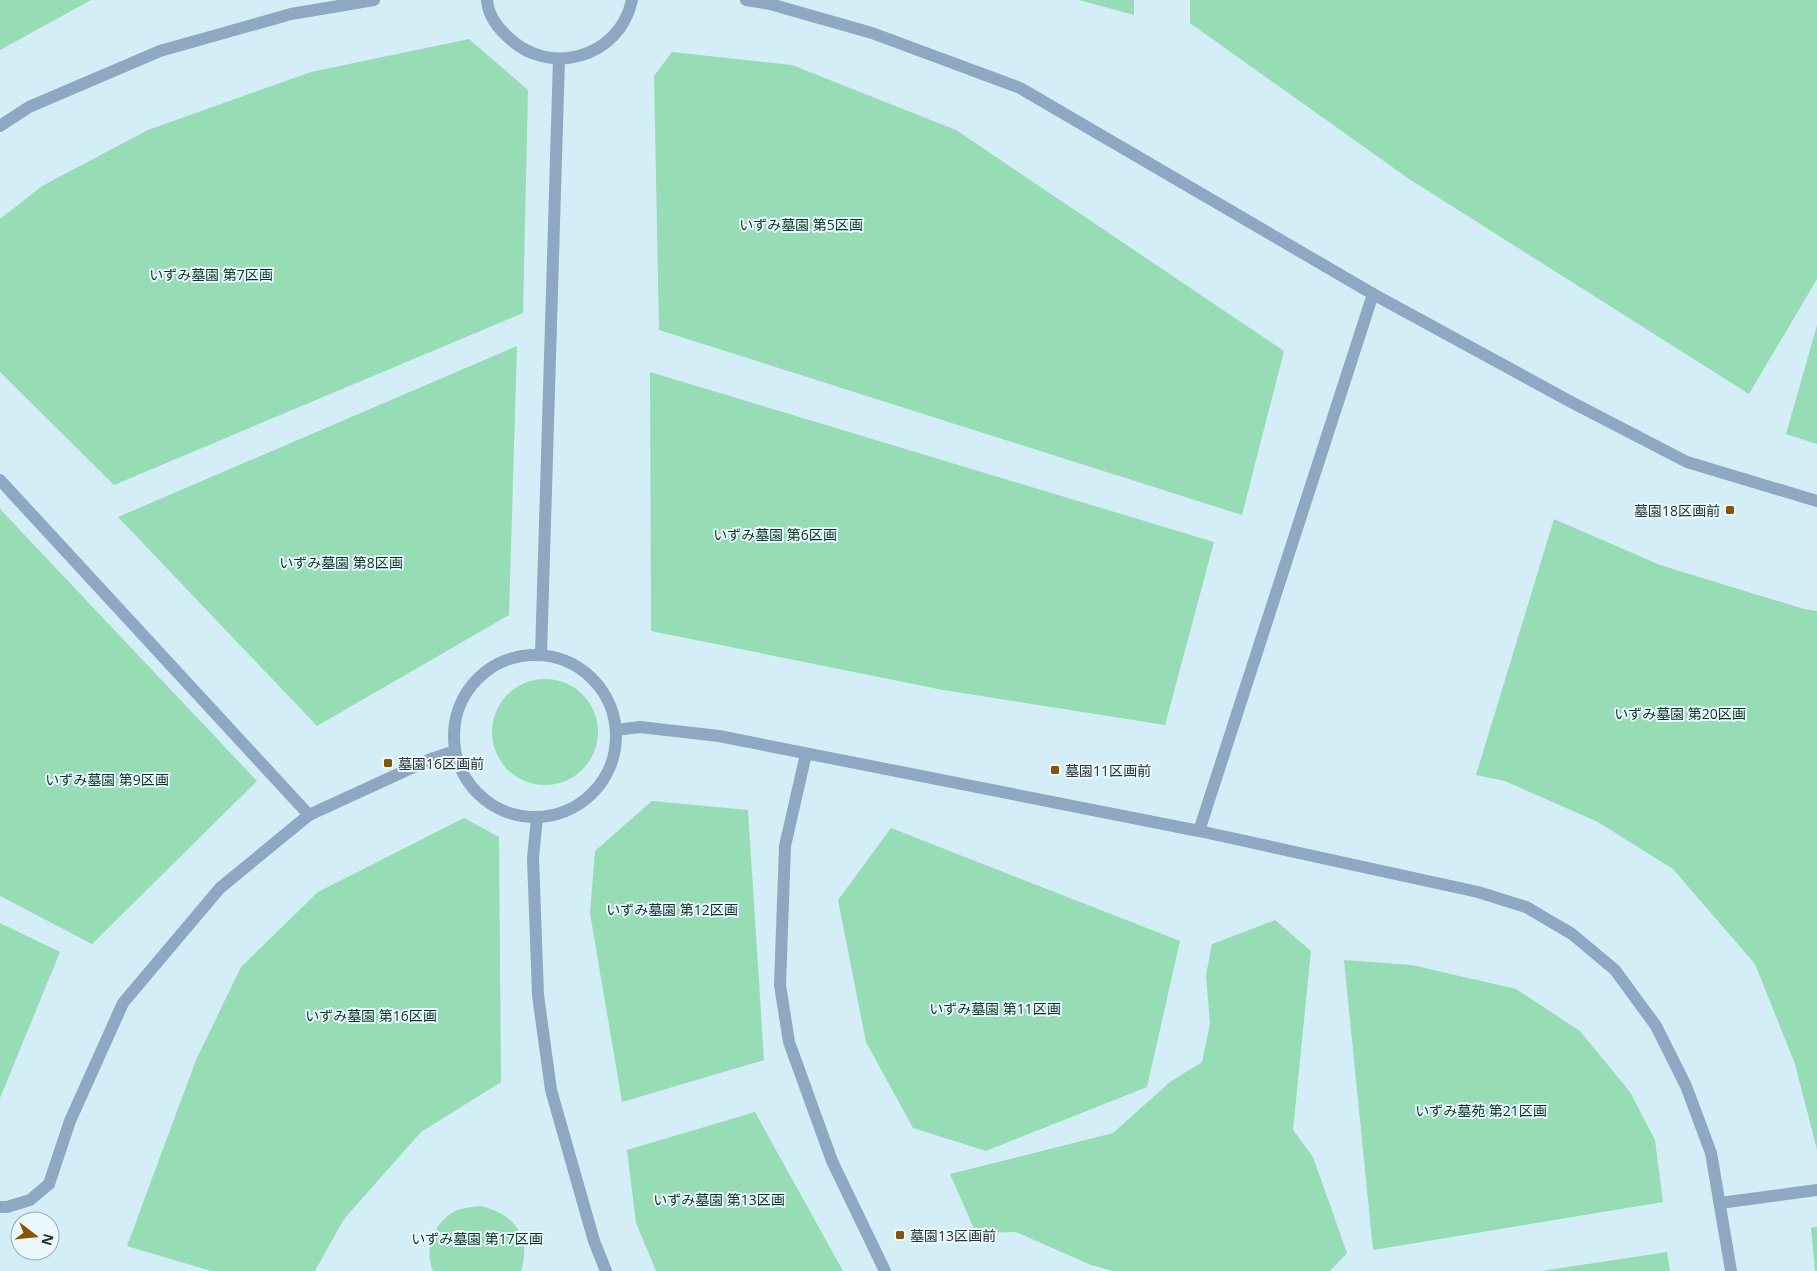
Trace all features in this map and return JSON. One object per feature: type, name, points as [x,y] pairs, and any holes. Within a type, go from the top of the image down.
[{"type":"street","points":[[0,126],[29,106],[160,51],[291,14],[374,0]]},
{"type":"street","points":[[486,0],[498,27],[515,44],[536,55],[559,59],[582,56],[603,46],[619,30],[630,10],[632,0]]},
{"type":"street","points":[[746,0],[770,4],[872,33],[1020,88],[1373,294],[1573,403],[1687,462],[1817,501]]},
{"type":"street","points":[[541,655],[559,59]]},
{"type":"street","points":[[1199,832],[1373,294]]},
{"type":"street","points":[[0,480],[309,814]]},
{"type":"street","points":[[541,655],[563,660],[584,670],[600,687],[611,707],[616,730],[615,750],[608,770],[597,788],[582,802],[564,812],[536,817],[520,816],[497,807],[478,793],[463,773],[455,751],[455,726],[462,702],[474,682],[494,666],[516,656],[541,655]]},
{"type":"street","points":[[616,730],[640,727],[719,736],[1199,832],[1478,892],[1526,907],[1572,934],[1615,970],[1656,1026],[1686,1086],[1711,1153],[1731,1271]]},
{"type":"street","points":[[0,1207],[7,1207],[30,1200],[49,1184],[70,1121],[123,1003],[220,888],[309,814],[431,759],[455,751]]},
{"type":"street","points":[[806,754],[785,846],[780,985],[788,1042],[832,1160],[885,1271]]},
{"type":"street","points":[[536,817],[533,858],[538,995],[551,1090],[594,1241],[606,1271]]},
{"type":"street","points":[[1720,1202],[1817,1190]]},
{"type":"green space","points":[[0,0],[91,0],[0,50]]},
{"type":"green space","points":[[1079,0],[1134,0],[1134,15]]},
{"type":"green space","points":[[1190,0],[1817,0],[1817,279],[1749,394],[1409,179],[1190,23]]},
{"type":"green space","name":"いずみ墓園 第7区画","points":[[469,39],[528,90],[523,313],[114,485],[0,372],[0,219],[42,186],[148,130],[311,72]]},
{"type":"green space","name":"いずみ墓園 第5区画","points":[[672,52],[792,65],[956,130],[1284,351],[1242,515],[659,330],[654,76]]},
{"type":"green space","points":[[1817,325],[1817,444],[1786,434]]},
{"type":"green space","name":"いずみ墓園 第8区画","points":[[517,346],[509,615],[317,726],[118,517]]},
{"type":"green space","name":"いずみ墓園 第6区画","points":[[650,372],[1214,542],[1165,725],[943,690],[651,631]]},
{"type":"green space","name":"いずみ墓園 第9区画","points":[[0,509],[257,781],[92,944],[0,896]]},
{"type":"green space","name":"いずみ墓園 第20区画","points":[[1554,519],[1660,565],[1804,609],[1817,611],[1817,1150],[1795,1064],[1755,964],[1673,869],[1598,822],[1505,781],[1476,775]]},
{"type":"green space","points":[[545,679],[565,683],[583,694],[594,712],[598,732],[594,752],[583,770],[565,781],[545,785],[525,781],[507,770],[496,752],[492,732],[496,712],[507,694],[525,683]]},
{"type":"green space","name":"いずみ墓園 第12区画","points":[[652,801],[748,810],[764,1060],[622,1102],[590,913],[595,851]]},
{"type":"green space","name":"いずみ墓園 第16区画","points":[[464,818],[499,837],[501,1082],[421,1132],[344,1219],[315,1271],[211,1271],[127,1246],[196,1060],[241,967],[318,892]]},
{"type":"green space","name":"いずみ墓園 第11区画","points":[[891,828],[1180,941],[1147,1087],[986,1151],[913,1128],[866,1042],[838,900]]},
{"type":"green space","points":[[1275,920],[1311,951],[1293,1130],[1313,1157],[1347,1253],[1330,1271],[1113,1271],[1091,1265],[1016,1232],[976,1233],[950,1174],[1113,1133],[1170,1082],[1202,1062],[1210,1024],[1206,975],[1212,944]]},
{"type":"green space","points":[[0,923],[60,952],[0,1098]]},
{"type":"green space","name":"いずみ墓苑 第21区画","points":[[1344,960],[1412,965],[1516,989],[1580,1031],[1630,1092],[1655,1140],[1663,1202],[1373,1250]]},
{"type":"green space","name":"いずみ墓園 第13区画","points":[[755,1112],[843,1271],[656,1271],[636,1223],[627,1150]]},
{"type":"green space","name":"いずみ墓園 第17区画","points":[[481,1206],[503,1215],[518,1228],[524,1247],[521,1271],[433,1271],[429,1255],[430,1247],[439,1225],[453,1212]]},
{"type":"green space","points":[[1817,1227],[1817,1271],[1815,1271],[1811,1228]]},
{"type":"green space","points":[[1667,1252],[1670,1271],[1541,1271]]},
{"type":"place","name":"墓園18区画前","points":[[1730,510]]},
{"type":"place","name":"墓園16区画前","points":[[388,763]]},
{"type":"place","name":"墓園11区画前","points":[[1055,770]]},
{"type":"place","name":"墓園13区画前","points":[[900,1235]]}]
